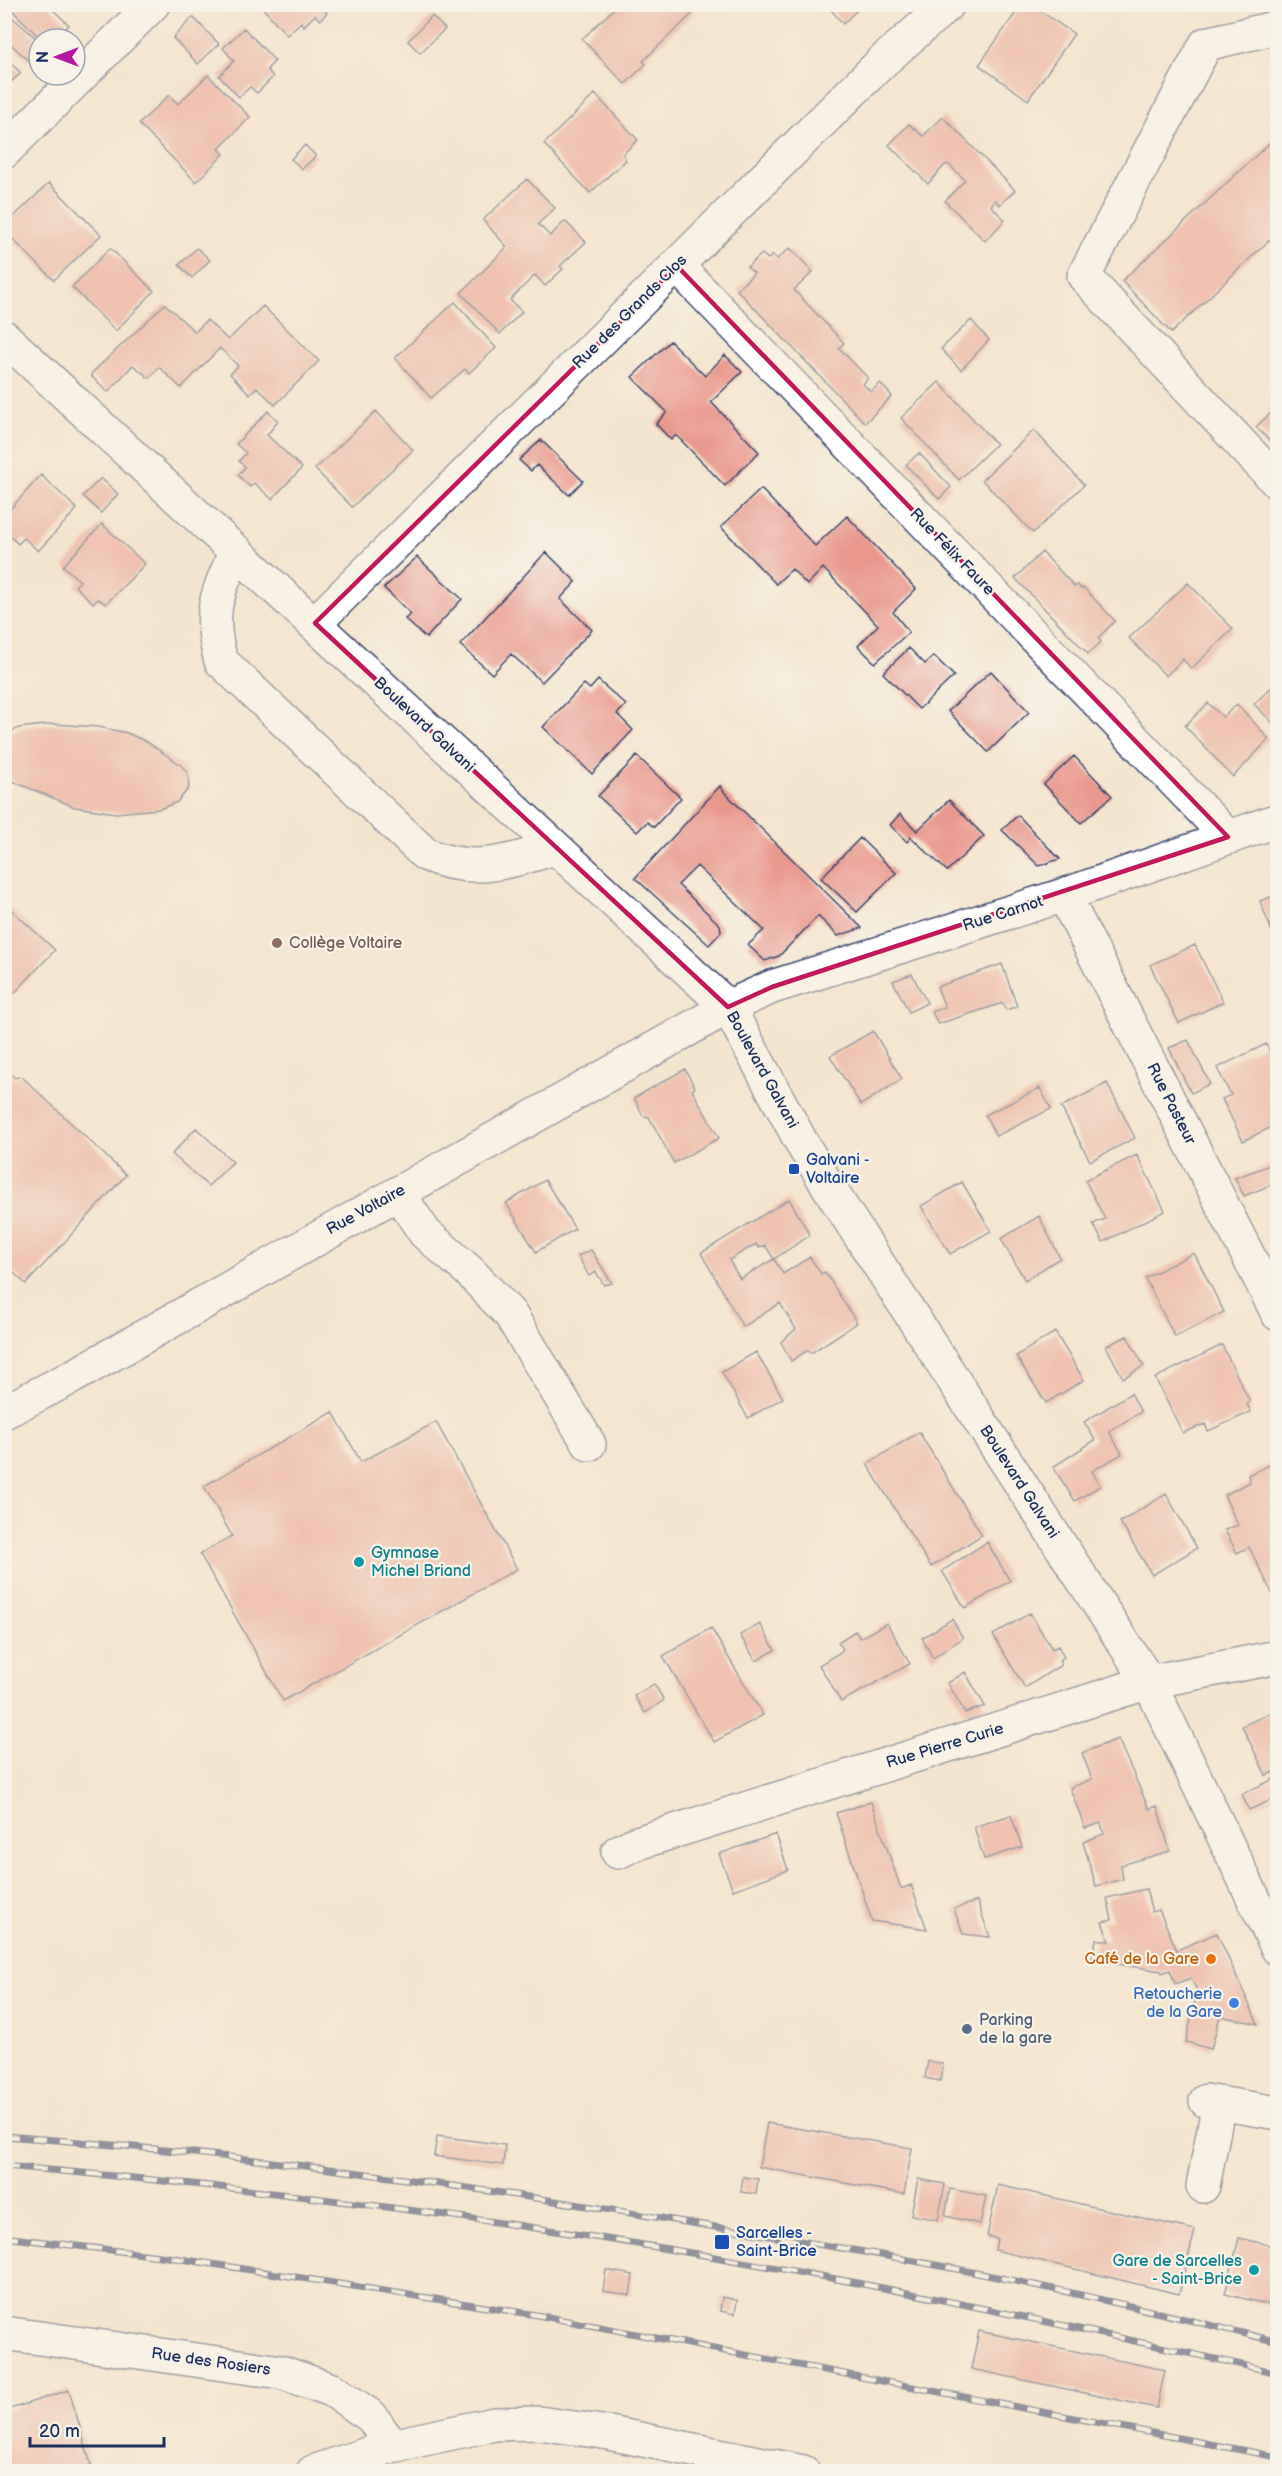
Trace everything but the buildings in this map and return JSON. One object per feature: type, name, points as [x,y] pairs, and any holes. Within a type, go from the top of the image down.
[{"type":"street","points":[[4,152],[153,4]]},
{"type":"street","name":"Rue des Grands Clos","points":[[315,623],[882,62],[948,4]]},
{"type":"street","points":[[1278,27],[1206,44],[1084,276],[1278,483]]},
{"type":"street","name":"Rue Félix Faure","points":[[676,266],[1228,837]]},
{"type":"street","name":"Boulevard Galvani","points":[[4,338],[728,1007],[804,1147],[835,1197],[1149,1682],[1278,1949]]},
{"type":"street","points":[[236,551],[213,609],[214,638],[221,661],[425,854],[445,863],[468,867],[504,863],[555,848]]},
{"type":"street","name":"Rue Carnot","points":[[728,1007],[772,987],[1064,895],[1278,820]]},
{"type":"street","name":"Rue Pasteur","points":[[1064,895],[1278,1314]]},
{"type":"street","name":"Rue Voltaire","points":[[4,1412],[72,1377],[728,1007]]},
{"type":"street","points":[[398,1193],[425,1233],[469,1271],[510,1314],[589,1444]]},
{"type":"street","name":"Rue Pierre Curie","points":[[618,1852],[634,1844],[1149,1682],[1278,1657]]},
{"type":"street","points":[[1203,2186],[1212,2102],[1278,2113]]},
{"type":"street","name":"Rue des Rosiers","points":[[4,2333],[281,2372],[332,2390],[372,2417],[391,2446]]},
{"type":"street","points":[[313,2472],[391,2446],[494,2424],[539,2423],[609,2433],[802,2472]]},
{"type":"highlighted area","points":[[677,266],[1228,837],[772,987],[728,1007],[315,623]]},
{"type":"railway","points":[[4,2136],[171,2151],[337,2170],[667,2219],[993,2276],[1136,2307],[1278,2342]]},
{"type":"railway","points":[[4,2166],[297,2196],[589,2236],[906,2293],[1278,2373]]},
{"type":"railway","points":[[4,2237],[168,2257],[537,2315],[1278,2457]]},
{"type":"place","name":"Collège Voltaire","points":[[277,943]]},
{"type":"place","name":"Galvani - Voltaire","points":[[794,1169]]},
{"type":"place","name":"Gymnase Michel Briand","points":[[359,1562]]},
{"type":"place","name":"Café de la Gare","points":[[1211,1959]]},
{"type":"place","name":"Retoucherie de la Gare","points":[[1234,2003]]},
{"type":"place","name":"Parking de la gare","points":[[967,2029]]},
{"type":"place","name":"Sarcelles - Saint-Brice","points":[[722,2242]]},
{"type":"place","name":"Gare de Sarcelles - Saint-Brice","points":[[1254,2270]]}]
